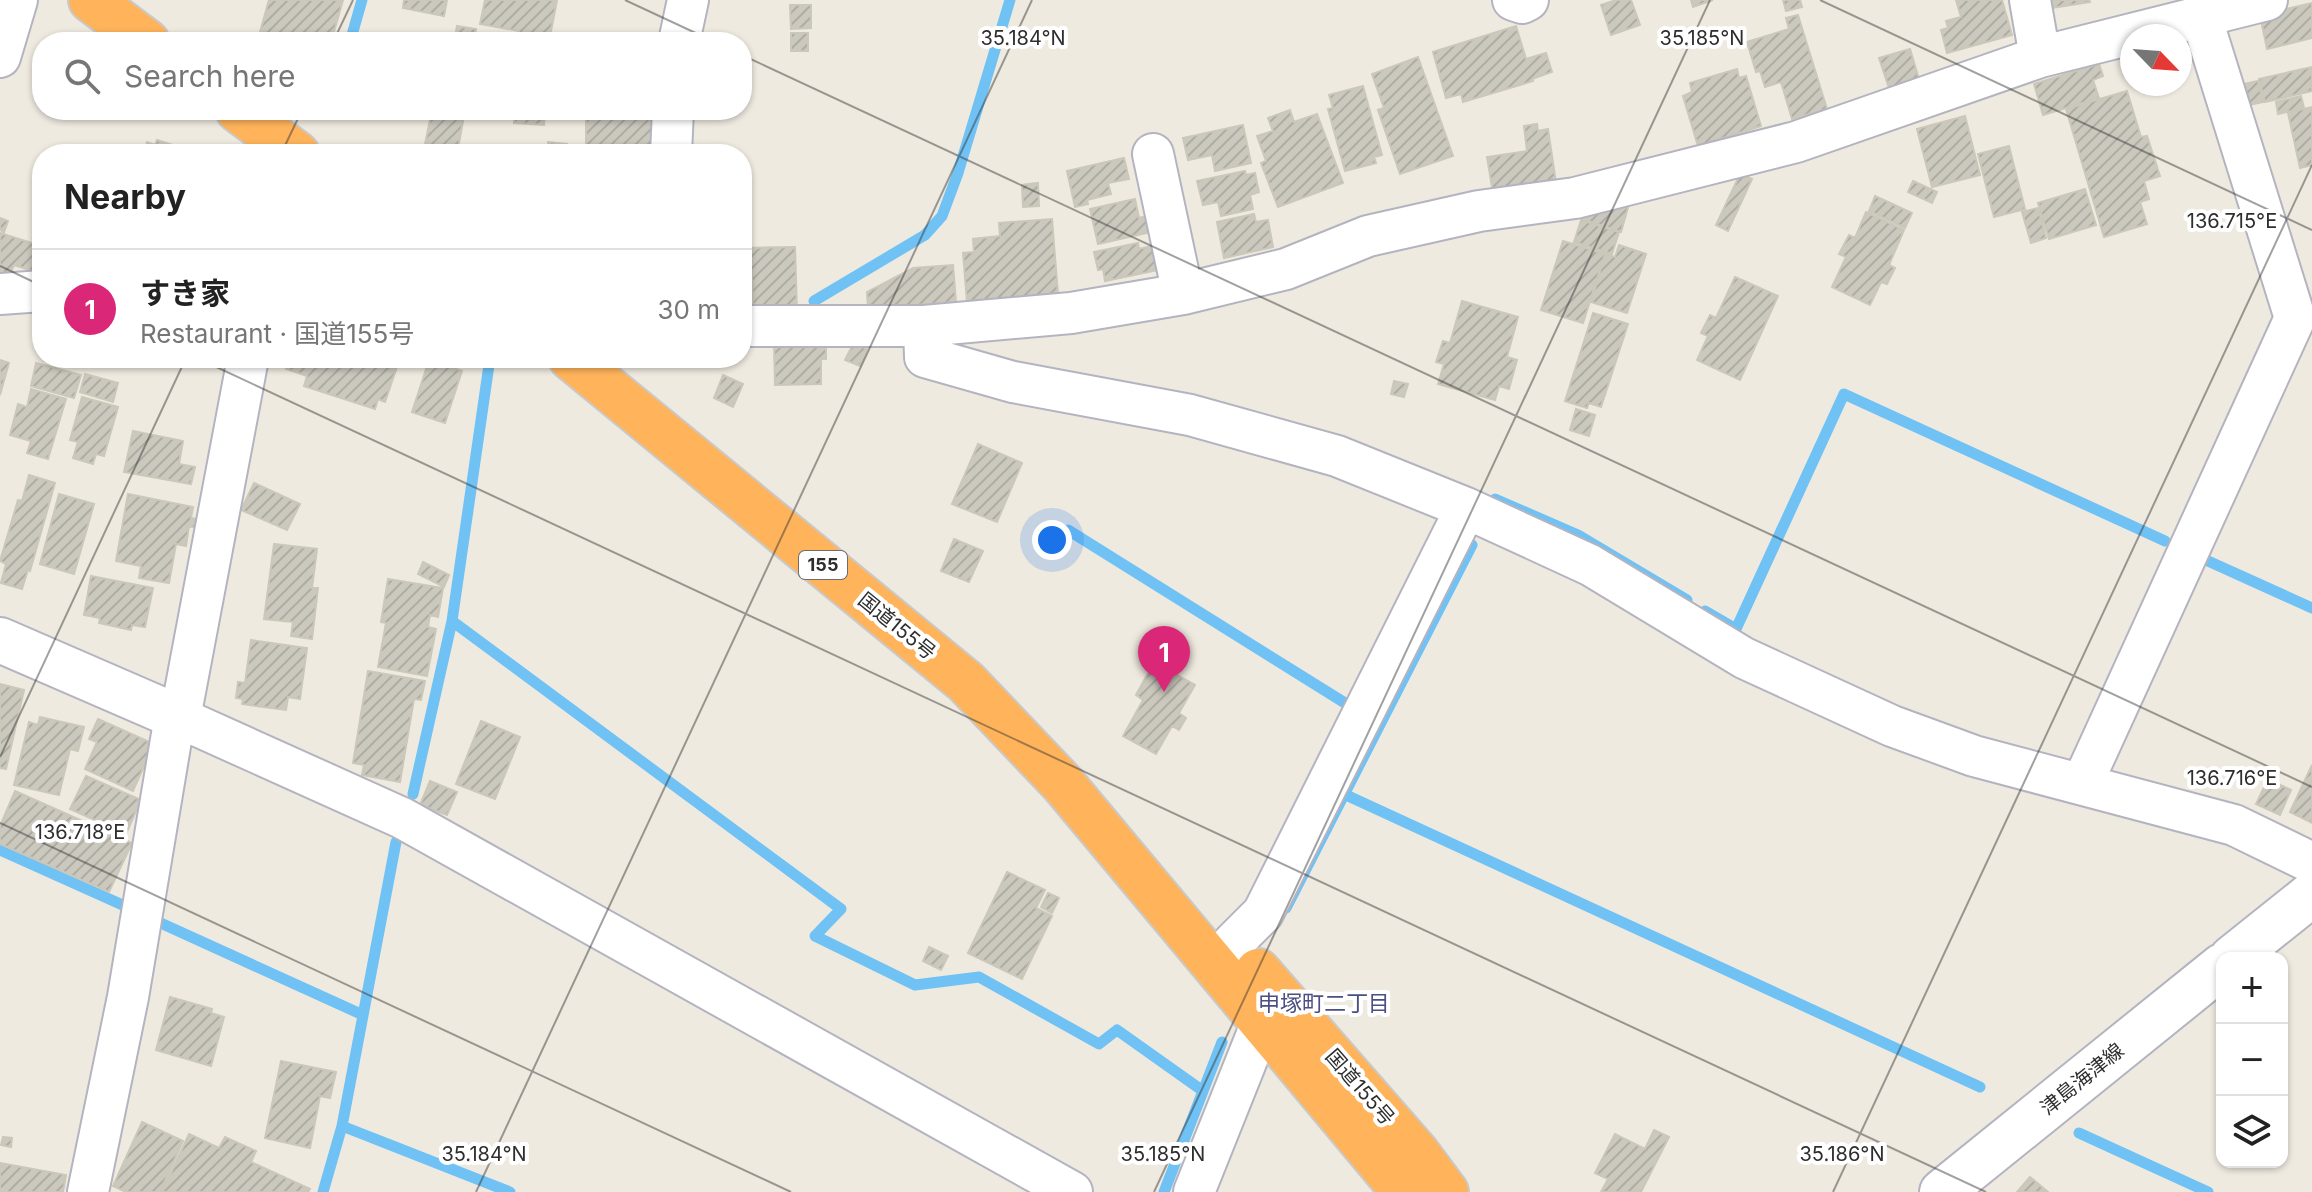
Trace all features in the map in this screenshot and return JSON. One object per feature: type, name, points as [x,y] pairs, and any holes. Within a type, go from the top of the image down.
[{"type":"highway","points":[[91,0],[134,32]]},
{"type":"highway","points":[[251,120],[284,144]]},
{"type":"highway","name":"国道155号","points":[[583,368],[966,682],[1063,784],[1233,943],[1417,1153],[1446,1192]]},
{"type":"highway","name":"国道155号","points":[[1063,784],[1404,1192]]},
{"type":"main road","points":[[0,640],[177,717]]},
{"type":"main road","points":[[2240,952],[2312,894]]},
{"type":"main road","name":"津島海津線","points":[[1942,1192],[2216,971]]},
{"type":"street","points":[[0,57],[17,0]]},
{"type":"street","points":[[681,32],[688,0]]},
{"type":"street","points":[[1513,0],[1522,3],[1528,0]]},
{"type":"street","points":[[2030,0],[2040,57]]},
{"type":"street","points":[[752,326],[924,326],[1071,313],[1183,294],[1286,269],[1368,236],[1479,211],[1575,198],[1796,142],[2040,57],[2267,0]]},
{"type":"street","points":[[2082,784],[2304,323],[2201,16]]},
{"type":"street","points":[[671,144],[673,120]]},
{"type":"street","points":[[1153,154],[1183,294]]},
{"type":"street","points":[[0,294],[32,292]]},
{"type":"street","points":[[924,326],[925,357],[1013,382],[1190,415],[1337,456],[1466,508],[1590,565],[1744,658],[1892,726],[1974,756],[2234,825],[2312,863]]},
{"type":"street","points":[[88,1192],[128,997],[177,717],[246,368]]},
{"type":"street","points":[[1233,943],[1263,913],[1466,508]]},
{"type":"street","points":[[177,717],[402,818],[1072,1192]]},
{"type":"street","points":[[1194,1192],[1262,1022]]},
{"type":"building","points":[[269,0],[343,0],[334,32],[260,32]]},
{"type":"building","points":[[404,0],[447,0],[444,16],[403,8]]},
{"type":"building","points":[[485,0],[557,0],[551,32],[519,32],[480,24]]},
{"type":"building","points":[[1616,0],[1631,0],[1640,25],[1611,35],[1601,5]]},
{"type":"building","points":[[1691,0],[1713,0],[1693,7]]},
{"type":"building","points":[[1783,0],[1800,0],[1802,7],[1786,11]]},
{"type":"building","points":[[1956,0],[2002,0],[2012,35],[1947,53],[1941,30],[1948,28],[1946,21],[1961,17]]},
{"type":"building","points":[[2044,0],[2089,0],[2090,2],[2045,9]]},
{"type":"building","points":[[2312,3],[2312,38],[2267,49],[2260,15]]},
{"type":"building","points":[[790,5],[811,5],[811,28],[791,29]]},
{"type":"building","points":[[1798,15],[1827,109],[1792,119],[1781,82],[1765,87],[1760,71],[1756,72],[1747,42],[1789,29],[1786,18]]},
{"type":"building","points":[[457,26],[476,29],[476,32],[456,32]]},
{"type":"building","points":[[1516,26],[1526,59],[1546,53],[1552,72],[1533,81],[1463,102],[1461,94],[1446,98],[1433,52]]},
{"type":"building","points":[[791,33],[808,33],[808,51],[791,51]]},
{"type":"building","points":[[1910,49],[1919,79],[1889,88],[1879,58]]},
{"type":"building","points":[[1418,57],[1453,156],[1400,174],[1378,110],[1384,108],[1372,74]]},
{"type":"building","points":[[2099,64],[2103,76],[2093,80],[2099,98],[2043,115],[2034,84]]},
{"type":"building","points":[[2312,67],[2312,91],[2265,102],[2259,79]]},
{"type":"building","points":[[1737,69],[1739,78],[1746,76],[1761,126],[1698,146],[1683,96],[1692,92],[1690,83]]},
{"type":"building","points":[[2258,81],[2263,102],[2249,105],[2244,84]]},
{"type":"building","points":[[1363,86],[1382,155],[1374,157],[1376,163],[1345,171],[1328,109],[1333,108],[1329,95]]},
{"type":"building","points":[[2120,93],[2120,96],[2129,96],[2141,137],[2147,136],[2160,176],[2144,181],[2149,199],[2140,202],[2147,224],[2104,237],[2066,109]]},
{"type":"building","points":[[2301,96],[2304,108],[2278,114],[2276,102]]},
{"type":"building","points":[[2312,107],[2312,165],[2300,168],[2288,113]]},
{"type":"building","points":[[1290,110],[1294,122],[1317,114],[1343,183],[1278,207],[1261,163],[1266,161],[1257,136],[1273,131],[1268,118]]},
{"type":"building","points":[[1965,116],[1980,175],[1932,187],[1917,129]]},
{"type":"building","points":[[430,120],[463,120],[459,144],[425,144]]},
{"type":"building","points":[[514,120],[544,120],[544,125],[514,123]]},
{"type":"building","points":[[586,120],[656,120],[656,144],[586,144]]},
{"type":"building","points":[[1537,124],[1538,131],[1548,129],[1556,183],[1493,193],[1487,157],[1527,151],[1524,126]]},
{"type":"building","points":[[1243,125],[1251,163],[1215,171],[1212,155],[1188,160],[1183,138]]},
{"type":"building","points":[[2009,146],[2025,209],[1994,217],[1978,154]]},
{"type":"building","points":[[1124,158],[1129,179],[1108,183],[1111,194],[1087,200],[1088,204],[1075,207],[1067,171]]},
{"type":"building","points":[[1245,171],[1246,175],[1255,173],[1259,192],[1250,195],[1253,209],[1221,216],[1218,202],[1203,205],[1197,181]]},
{"type":"building","points":[[1740,174],[1752,179],[1728,231],[1716,225]]},
{"type":"building","points":[[1913,181],[1937,192],[1932,203],[1908,192]]},
{"type":"building","points":[[1038,183],[1039,206],[1023,207],[1022,185]]},
{"type":"building","points":[[2085,189],[2096,225],[2049,239],[2038,203]]},
{"type":"building","points":[[1875,196],[1912,213],[1905,228],[1869,211]]},
{"type":"building","points":[[1135,199],[1139,218],[1147,216],[1151,232],[1098,244],[1090,209]]},
{"type":"building","points":[[1629,204],[1621,232],[1582,219],[1583,214]]},
{"type":"building","points":[[2038,208],[2046,238],[2031,243],[2022,212]]},
{"type":"building","points":[[1866,212],[1904,230],[1889,265],[1895,268],[1887,284],[1881,282],[1870,305],[1832,287],[1846,257],[1839,254],[1849,235],[1855,238]]},
{"type":"building","points":[[1254,214],[1256,222],[1268,220],[1273,247],[1224,258],[1217,222]]},
{"type":"building","points":[[0,218],[8,221],[4,232],[0,230]]},
{"type":"building","points":[[1052,219],[1058,294],[967,302],[963,253],[974,252],[973,239],[1000,236],[999,223]]},
{"type":"building","points":[[1581,220],[1619,232],[1612,254],[1574,242]]},
{"type":"building","points":[[0,233],[32,243],[32,271],[14,265],[10,275],[0,271]]},
{"type":"building","points":[[1563,241],[1605,254],[1583,323],[1541,310]]},
{"type":"building","points":[[1138,243],[1139,249],[1152,246],[1158,270],[1105,281],[1103,269],[1098,270],[1094,252]]},
{"type":"building","points":[[1619,245],[1646,254],[1627,313],[1591,302],[1605,254],[1615,257]]},
{"type":"building","points":[[795,247],[797,312],[753,313],[752,248]]},
{"type":"building","points":[[953,265],[956,302],[868,309],[867,292],[913,268]]},
{"type":"building","points":[[1735,277],[1778,296],[1740,380],[1697,360],[1708,336],[1701,333],[1710,315],[1716,318]]},
{"type":"building","points":[[1462,301],[1518,317],[1507,357],[1517,360],[1509,389],[1499,386],[1495,400],[1438,384],[1444,364],[1436,362],[1443,341],[1450,343]]},
{"type":"building","points":[[1593,313],[1628,324],[1601,407],[1589,403],[1587,408],[1565,401]]},
{"type":"building","points":[[854,342],[867,349],[860,366],[845,360]]},
{"type":"building","points":[[826,343],[826,359],[821,359],[821,384],[775,385],[774,345]]},
{"type":"building","points":[[0,360],[9,363],[0,395]]},
{"type":"building","points":[[35,368],[55,368],[81,375],[74,398],[31,386]]},
{"type":"building","points":[[397,368],[385,402],[378,399],[375,409],[304,386],[307,376],[286,369]]},
{"type":"building","points":[[426,368],[462,371],[445,423],[412,412]]},
{"type":"building","points":[[85,374],[118,383],[113,402],[80,392]]},
{"type":"building","points":[[723,375],[743,384],[733,407],[714,398]]},
{"type":"building","points":[[1394,381],[1408,384],[1404,397],[1391,394]]},
{"type":"building","points":[[31,389],[66,399],[48,459],[27,453],[31,441],[10,435],[18,404],[27,407]]},
{"type":"building","points":[[82,397],[118,407],[104,456],[96,454],[93,464],[73,458],[78,442],[70,440]]},
{"type":"building","points":[[1576,409],[1595,415],[1589,436],[1570,430]]},
{"type":"building","points":[[133,431],[183,441],[179,464],[195,467],[191,484],[124,472]]},
{"type":"building","points":[[978,444],[1022,463],[997,522],[952,504]]},
{"type":"building","points":[[29,475],[55,483],[22,589],[1,583],[6,564],[0,561],[18,500],[22,501]]},
{"type":"building","points":[[254,483],[300,504],[287,530],[241,510]]},
{"type":"building","points":[[59,494],[94,504],[74,574],[40,564]]},
{"type":"building","points":[[128,494],[193,507],[191,518],[198,519],[196,528],[189,526],[186,546],[176,544],[169,583],[139,578],[141,566],[116,561]]},
{"type":"building","points":[[954,539],[983,551],[969,582],[941,571]]},
{"type":"building","points":[[274,544],[317,549],[312,588],[318,588],[312,639],[291,636],[293,622],[264,619]]},
{"type":"building","points":[[423,562],[449,575],[444,587],[418,574]]},
{"type":"building","points":[[91,576],[153,588],[145,627],[132,625],[131,630],[99,623],[100,618],[84,615]]},
{"type":"building","points":[[388,579],[443,588],[438,617],[430,615],[428,627],[436,629],[427,676],[378,667],[386,623],[381,622]]},
{"type":"building","points":[[251,640],[307,648],[300,699],[288,697],[286,710],[242,704],[243,699],[236,698],[238,682],[245,683]]},
{"type":"building","points":[[1154,662],[1195,685],[1179,713],[1186,718],[1179,730],[1172,726],[1156,754],[1123,736],[1143,700],[1136,695]]},
{"type":"building","points":[[368,671],[425,681],[421,700],[414,699],[400,782],[362,775],[364,765],[353,763]]},
{"type":"building","points":[[0,684],[24,690],[6,769],[0,768]]},
{"type":"building","points":[[40,717],[84,727],[78,751],[70,749],[59,795],[14,785],[29,722],[38,725]]},
{"type":"building","points":[[98,719],[154,744],[133,791],[85,769],[97,742],[89,739]]},
{"type":"building","points":[[481,721],[520,737],[495,799],[456,784]]},
{"type":"building","points":[[2312,765],[2312,823],[2290,812]]},
{"type":"building","points":[[86,776],[141,800],[126,834],[70,809]]},
{"type":"building","points":[[2268,779],[2291,790],[2280,815],[2256,804]]},
{"type":"building","points":[[430,781],[457,792],[447,815],[420,805]]},
{"type":"building","points":[[15,791],[132,843],[109,892],[0,844],[0,826]]},
{"type":"building","points":[[1007,872],[1045,890],[1036,908],[1052,916],[1022,979],[968,953]]},
{"type":"building","points":[[1048,893],[1059,898],[1052,913],[1041,907]]},
{"type":"building","points":[[929,947],[948,956],[941,970],[923,961]]},
{"type":"building","points":[[170,997],[212,1009],[211,1013],[224,1017],[211,1066],[156,1050]]},
{"type":"building","points":[[281,1061],[336,1072],[330,1098],[320,1096],[310,1148],[265,1138]]},
{"type":"building","points":[[142,1122],[183,1141],[160,1192],[126,1192],[113,1186]]},
{"type":"building","points":[[1654,1130],[1669,1137],[1641,1192],[1601,1192],[1608,1179],[1595,1173],[1615,1134],[1645,1149]]},
{"type":"building","points":[[189,1134],[219,1148],[225,1137],[256,1151],[251,1162],[310,1189],[308,1192],[162,1192]]},
{"type":"building","points":[[3,1137],[12,1138],[11,1147],[1,1145]]},
{"type":"building","points":[[0,1163],[66,1175],[63,1192],[0,1192]]},
{"type":"building","points":[[2030,1177],[2048,1192],[2017,1192]]},
{"type":"waterway","points":[[353,32],[362,0]]},
{"type":"waterway","points":[[814,301],[925,235],[942,216],[1010,0]]},
{"type":"waterway","points":[[413,794],[452,621],[489,368]]},
{"type":"waterway","points":[[1705,611],[1736,629],[1844,394],[2165,541]]},
{"type":"waterway","points":[[1495,499],[1578,535],[1687,600]]},
{"type":"waterway","points":[[1068,530],[1353,708]]},
{"type":"waterway","points":[[1286,908],[1472,545]]},
{"type":"waterway","points":[[2208,561],[2312,608]]},
{"type":"waterway","points":[[452,621],[841,909],[815,936],[915,985],[979,977],[1099,1044],[1117,1030],[1203,1091]]},
{"type":"waterway","points":[[1346,795],[1980,1087]]},
{"type":"waterway","points":[[323,1192],[342,1126],[396,842]]},
{"type":"waterway","points":[[0,850],[127,907]]},
{"type":"waterway","points":[[154,920],[363,1015]]},
{"type":"waterway","points":[[1164,1192],[1222,1042]]},
{"type":"waterway","points":[[342,1126],[510,1192]]},
{"type":"waterway","points":[[2079,1133],[2208,1192]]},
{"type":"place","name":"すき家","points":[[1164,692]]},
{"type":"district","name":"申塚町二丁目","points":[[1324,1003]]}]
